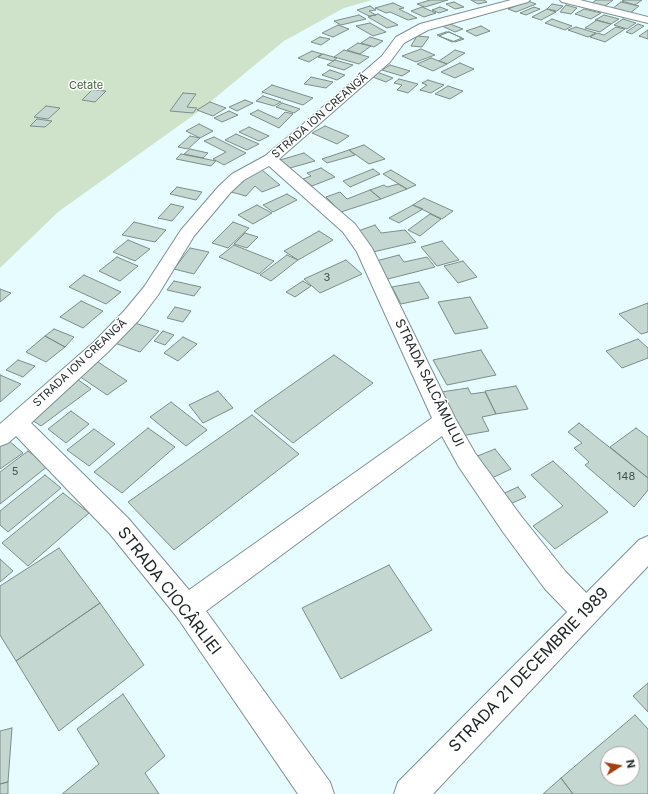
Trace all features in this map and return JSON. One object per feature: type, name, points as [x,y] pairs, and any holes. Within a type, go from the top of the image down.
[{"type":"street","name":"STRADA ION CREANGĂ","points":[[8,430],[101,347],[132,315],[151,291],[187,234],[225,189],[238,177],[270,159],[382,63],[400,40],[424,26],[524,0]]},
{"type":"street","points":[[566,0],[648,20]]},
{"type":"street","name":"STRADA SALCÂMULUI","points":[[270,159],[349,228],[366,252],[445,421],[467,460],[512,524],[555,580],[586,612]]},
{"type":"street","points":[[188,608],[445,421]]},
{"type":"street","name":"STRADA CIOCÂRLIEI","points":[[8,430],[119,526],[188,608],[318,794]]},
{"type":"street","name":"STRADA 21 DECEMBRIE 1989","points":[[410,794],[648,548]]},
{"type":"green space","name":"Cetate","points":[[0,0],[372,0],[344,8],[284,41],[198,112],[58,212],[0,268]]},
{"type":"building","points":[[430,0],[448,0],[425,7],[417,4]]},
{"type":"building","points":[[471,0],[484,0],[487,2],[478,4]]},
{"type":"building","points":[[596,0],[613,0],[604,7],[591,4]]},
{"type":"building","points":[[642,0],[635,5],[622,1]]},
{"type":"building","points":[[528,1],[536,4],[516,12],[508,9]]},
{"type":"building","points":[[454,2],[464,7],[455,9],[446,4]]},
{"type":"building","points":[[621,2],[639,6],[630,13],[612,9]]},
{"type":"building","points":[[393,3],[404,8],[399,9],[417,18],[408,20],[390,12],[386,13],[375,8]]},
{"type":"building","points":[[552,4],[563,6],[557,11],[547,9]]},
{"type":"building","points":[[566,5],[577,8],[571,14],[560,12]]},
{"type":"building","points":[[370,6],[376,10],[369,11],[376,15],[369,16],[357,10]]},
{"type":"building","points":[[422,7],[436,13],[424,17],[411,11]]},
{"type":"building","points":[[440,7],[448,10],[439,13],[432,10]]},
{"type":"building","points":[[534,7],[540,9],[526,15],[520,13]]},
{"type":"building","points":[[547,9],[556,12],[541,20],[532,17]]},
{"type":"building","points":[[584,9],[601,13],[591,19],[575,14]]},
{"type":"building","points":[[378,14],[398,25],[387,28],[368,17]]},
{"type":"building","points":[[359,15],[366,19],[341,25],[334,21]]},
{"type":"building","points":[[604,15],[619,19],[611,24],[595,20]]},
{"type":"building","points":[[552,19],[572,26],[565,30],[545,23]]},
{"type":"building","points":[[623,19],[636,23],[627,29],[614,25]]},
{"type":"building","points":[[597,20],[611,24],[600,32],[585,28]]},
{"type":"building","points":[[370,23],[386,32],[373,36],[356,26]]},
{"type":"building","points":[[450,24],[463,29],[455,32],[442,26]]},
{"type":"building","points":[[638,24],[644,26],[632,34],[626,32]]},
{"type":"building","points":[[338,25],[349,29],[333,37],[322,33]]},
{"type":"building","points":[[481,26],[490,31],[476,36],[466,31]]},
{"type":"building","points":[[576,27],[596,33],[588,37],[568,30]]},
{"type":"building","points":[[616,27],[625,29],[605,42],[590,37],[597,33],[604,35]]},
{"type":"building","points":[[648,30],[648,39],[639,36]]},
{"type":"building","points":[[446,32],[462,38],[452,42],[437,35]]},
{"type":"building","points":[[449,32],[464,39],[455,42],[439,36]]},
{"type":"building","points":[[417,36],[429,37],[422,47],[411,46]]},
{"type":"building","points":[[320,37],[330,39],[321,45],[311,42]]},
{"type":"building","points":[[370,37],[383,41],[374,47],[361,43]]},
{"type":"building","points":[[358,43],[371,46],[360,54],[347,50]]},
{"type":"building","points":[[421,49],[435,55],[416,62],[402,56]]},
{"type":"building","points":[[344,50],[369,57],[359,64],[334,57]]},
{"type":"building","points":[[455,50],[465,53],[447,64],[439,61]]},
{"type":"building","points":[[312,51],[322,54],[309,62],[298,58]]},
{"type":"building","points":[[323,54],[337,58],[333,61],[318,57]]},
{"type":"building","points":[[431,58],[447,64],[433,71],[417,64]]},
{"type":"building","points":[[335,60],[353,65],[344,70],[327,65]]},
{"type":"building","points":[[460,63],[474,69],[455,78],[441,72]]},
{"type":"building","points":[[390,65],[410,71],[402,76],[382,70]]},
{"type":"building","points":[[330,70],[345,75],[337,80],[322,75]]},
{"type":"building","points":[[377,72],[393,78],[386,82],[370,76]]},
{"type":"building","points":[[311,77],[333,82],[326,88],[304,84]]},
{"type":"building","points":[[399,79],[418,84],[408,93],[397,90],[402,85],[394,83]]},
{"type":"building","points":[[428,80],[444,85],[431,93],[420,90],[427,85],[422,83]]},
{"type":"building","points":[[272,85],[313,98],[303,105],[262,92]]},
{"type":"building","points":[[448,86],[463,91],[450,99],[435,94]]},
{"type":"building","points":[[92,90],[106,91],[95,102],[82,100]]},
{"type":"building","points":[[183,93],[196,94],[187,107],[197,108],[193,113],[170,111]]},
{"type":"building","points":[[263,96],[281,102],[274,106],[256,101]]},
{"type":"building","points":[[245,100],[253,103],[237,111],[229,107]]},
{"type":"building","points":[[210,102],[226,108],[213,116],[197,110]]},
{"type":"building","points":[[282,103],[300,109],[294,113],[276,107]]},
{"type":"building","points":[[46,106],[60,108],[48,119],[34,117]]},
{"type":"building","points":[[258,110],[278,119],[285,112],[293,114],[279,128],[250,114]]},
{"type":"building","points":[[229,111],[238,115],[222,122],[214,118]]},
{"type":"building","points":[[37,119],[52,121],[45,127],[30,126]]},
{"type":"building","points":[[199,124],[213,131],[200,138],[186,131]]},
{"type":"building","points":[[325,126],[349,136],[337,144],[312,133]]},
{"type":"building","points":[[249,127],[269,136],[259,141],[239,132]]},
{"type":"building","points":[[236,134],[259,144],[247,150],[225,140]]},
{"type":"building","points":[[190,136],[200,138],[188,149],[178,147]]},
{"type":"building","points":[[214,137],[246,153],[224,165],[213,159],[226,152],[204,141]]},
{"type":"building","points":[[364,145],[385,159],[369,164],[349,150]]},
{"type":"building","points":[[190,149],[208,153],[203,158],[184,154]]},
{"type":"building","points":[[349,150],[355,155],[327,163],[322,159]]},
{"type":"building","points":[[304,153],[315,161],[290,168],[280,160]]},
{"type":"building","points":[[181,154],[216,161],[211,166],[176,159]]},
{"type":"building","points":[[321,168],[335,177],[312,186],[303,179],[311,176],[307,173]]},
{"type":"building","points":[[373,169],[380,174],[350,187],[343,181]]},
{"type":"building","points":[[262,170],[280,185],[262,192],[255,186],[246,196],[231,192],[247,176]]},
{"type":"building","points":[[391,170],[416,185],[407,189],[383,174]]},
{"type":"building","points":[[398,184],[407,189],[381,199],[370,190],[384,185],[387,187]]},
{"type":"building","points":[[177,187],[202,192],[196,200],[170,194]]},
{"type":"building","points":[[370,190],[381,199],[341,212],[326,197],[340,192],[347,199]]},
{"type":"building","points":[[287,194],[297,200],[273,212],[263,205]]},
{"type":"building","points":[[424,198],[453,211],[442,219],[413,205]]},
{"type":"building","points":[[171,204],[184,207],[172,221],[158,218]]},
{"type":"building","points":[[257,205],[272,213],[253,224],[238,215]]},
{"type":"building","points":[[413,205],[423,209],[399,223],[389,218]]},
{"type":"building","points":[[430,214],[441,219],[420,236],[408,230]]},
{"type":"building","points":[[134,222],[166,230],[155,242],[122,235]]},
{"type":"building","points":[[233,222],[249,228],[228,248],[212,243]]},
{"type":"building","points":[[375,225],[381,233],[405,230],[416,242],[373,252],[358,231]]},
{"type":"building","points":[[319,231],[333,240],[298,260],[284,251]]},
{"type":"building","points":[[245,233],[258,237],[247,248],[234,244]]},
{"type":"building","points":[[128,240],[150,249],[135,261],[113,252]]},
{"type":"building","points":[[442,241],[459,260],[437,266],[421,247]]},
{"type":"building","points":[[234,245],[274,261],[259,274],[219,257]]},
{"type":"building","points":[[190,248],[209,252],[194,274],[174,269]]},
{"type":"building","points":[[287,255],[298,260],[271,281],[260,275]]},
{"type":"building","points":[[399,255],[404,262],[427,257],[435,267],[388,279],[376,261]]},
{"type":"building","points":[[117,257],[138,266],[120,281],[99,271]]},
{"type":"building","points":[[346,260],[362,274],[320,293],[304,279]]},
{"type":"building","points":[[463,261],[477,277],[458,283],[444,266]]},
{"type":"building","points":[[84,275],[121,292],[106,304],[69,287]]},
{"type":"building","points":[[174,281],[201,287],[194,296],[167,290]]},
{"type":"building","points":[[303,281],[311,286],[295,297],[286,292]]},
{"type":"building","points":[[419,282],[429,298],[401,304],[392,287]]},
{"type":"building","points":[[0,289],[11,293],[0,302]]},
{"type":"building","points":[[470,297],[488,328],[455,334],[438,302]]},
{"type":"building","points":[[81,301],[103,311],[83,328],[60,317]]},
{"type":"building","points":[[648,303],[648,332],[641,334],[619,314]]},
{"type":"building","points":[[175,307],[191,311],[183,322],[167,318]]},
{"type":"building","points":[[129,321],[159,331],[140,352],[109,341]]},
{"type":"building","points":[[54,329],[74,337],[65,347],[45,336]]},
{"type":"building","points":[[163,331],[174,335],[165,345],[154,341]]},
{"type":"building","points":[[45,336],[65,347],[46,362],[26,352]]},
{"type":"building","points":[[183,337],[197,344],[178,361],[164,353]]},
{"type":"building","points":[[638,339],[648,348],[648,358],[622,368],[606,351]]},
{"type":"building","points":[[481,350],[496,375],[447,385],[433,360]]},
{"type":"building","points":[[334,355],[373,383],[293,443],[254,411]]},
{"type":"building","points":[[18,360],[35,366],[23,377],[6,370]]},
{"type":"building","points":[[95,360],[127,381],[107,395],[76,374]]},
{"type":"building","points":[[0,375],[21,384],[0,402]]},
{"type":"building","points":[[77,379],[91,389],[41,426],[26,416]]},
{"type":"building","points":[[516,386],[528,409],[496,414],[485,391]]},
{"type":"building","points":[[468,388],[471,394],[485,392],[496,414],[482,417],[489,431],[461,436],[441,392]]},
{"type":"building","points":[[218,391],[233,408],[203,423],[189,405]]},
{"type":"building","points":[[171,402],[207,430],[186,446],[150,417]]},
{"type":"building","points":[[71,411],[89,424],[66,443],[48,429]]},
{"type":"building","points":[[252,415],[299,454],[174,550],[128,502]]},
{"type":"building","points":[[579,423],[648,478],[648,490],[634,507],[585,465],[589,462],[574,448],[582,443],[568,432]]},
{"type":"building","points":[[148,428],[175,447],[122,493],[94,472]]},
{"type":"building","points":[[636,428],[648,437],[648,478],[610,447]]},
{"type":"building","points":[[94,429],[115,444],[89,466],[67,450]]},
{"type":"building","points":[[8,440],[23,453],[0,469],[0,446]]},
{"type":"building","points":[[495,449],[511,469],[492,478],[475,457]]},
{"type":"building","points":[[28,451],[48,466],[0,504],[0,472]]},
{"type":"building","points":[[553,461],[608,512],[555,549],[533,526],[563,506],[531,475]]},
{"type":"building","points":[[45,475],[61,488],[8,532],[0,525],[0,511]]},
{"type":"building","points":[[518,487],[526,497],[508,505],[500,495]]},
{"type":"building","points":[[63,493],[89,513],[28,566],[2,543]]},
{"type":"building","points":[[59,548],[100,603],[16,661],[0,635],[0,586]]},
{"type":"building","points":[[0,559],[13,571],[0,582]]},
{"type":"building","points":[[389,565],[432,630],[341,679],[302,608]]},
{"type":"building","points":[[100,603],[144,665],[59,731],[16,661]]},
{"type":"building","points":[[648,683],[648,712],[633,696]]},
{"type":"building","points":[[123,694],[165,756],[145,773],[159,794],[62,794],[99,764],[77,729]]},
{"type":"building","points":[[635,715],[648,729],[648,794],[573,794],[561,778]]},
{"type":"building","points":[[12,728],[8,782],[0,784],[0,731]]},
{"type":"building","points":[[561,778],[573,794],[543,794]]},
{"type":"building","points":[[8,782],[8,794],[0,794],[0,784]]}]
